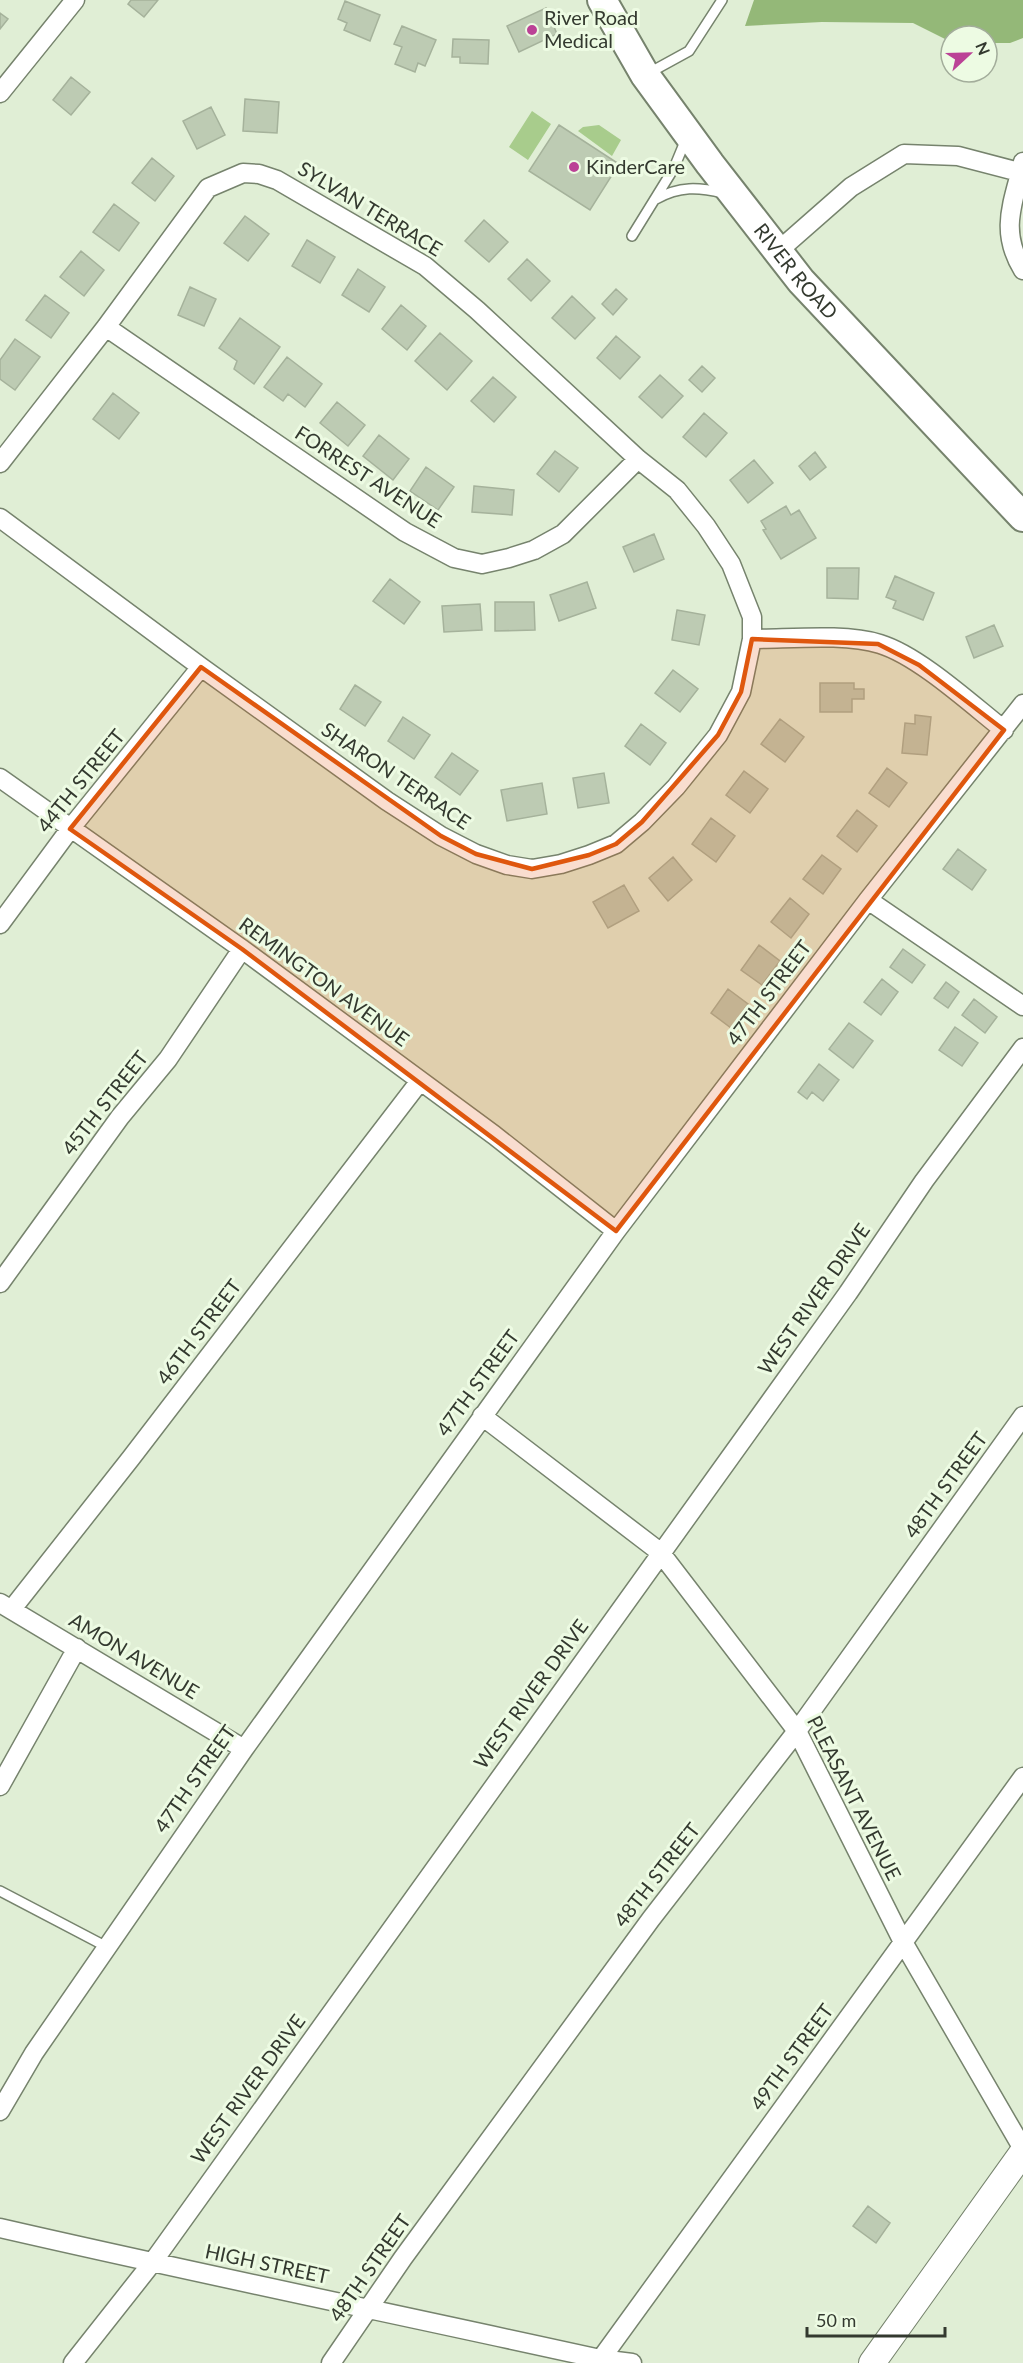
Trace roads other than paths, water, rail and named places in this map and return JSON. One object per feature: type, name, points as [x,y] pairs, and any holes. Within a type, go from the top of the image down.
[{"type":"main road","name":"RIVER ROAD","points":[[602,0],[645,75],[777,252],[801,281],[1023,517]]},
{"type":"main road","points":[[872,2363],[1023,2150]]},
{"type":"street","points":[[0,93],[75,0]]},
{"type":"street","points":[[777,252],[851,187],[904,154],[958,156],[1022,169],[1008,223],[1015,257],[1023,270]]},
{"type":"street","name":"SYLVAN TERRACE","points":[[0,463],[106,327],[208,188],[243,173],[260,174],[277,180],[425,266],[477,310],[638,459],[677,490],[706,526],[731,564],[752,617],[752,639]]},
{"type":"street","name":"FORREST AVENUE","points":[[106,327],[405,532],[454,558],[482,564],[534,550],[562,534],[638,459]]},
{"type":"street","name":"SHARON TERRACE","points":[[0,518],[201,668],[441,836],[486,858],[507,865],[532,868],[561,864],[615,844],[642,822],[676,787],[718,735],[741,692],[752,639]]},
{"type":"street","points":[[752,639],[844,639],[878,644],[897,651],[919,664],[1004,730]]},
{"type":"street","name":"44TH STREET","points":[[0,924],[70,828],[201,668]]},
{"type":"street","name":"47TH STREET","points":[[0,2111],[34,2053],[244,1749],[616,1231],[868,900],[1023,704]]},
{"type":"street","name":"REMINGTON AVENUE","points":[[0,778],[242,949],[494,1135],[616,1231]]},
{"type":"street","points":[[868,900],[1023,1006]]},
{"type":"street","name":"45TH STREET","points":[[0,1283],[120,1117],[168,1059],[242,949]]},
{"type":"street","name":"WEST RIVER DRIVE","points":[[73,2363],[152,2263],[848,1293],[924,1181],[1023,1048]]},
{"type":"street","name":"46TH STREET","points":[[6,1606],[131,1458],[420,1081]]},
{"type":"street","name":"PLEASANT AVENUE","points":[[482,1416],[660,1552],[797,1731],[903,1942],[1023,2150]]},
{"type":"street","name":"48TH STREET","points":[[332,2363],[403,2258],[651,1919],[797,1731],[1023,1416]]},
{"type":"street","name":"AMON AVENUE","points":[[6,1606],[244,1749]]},
{"type":"street","points":[[0,1786],[76,1648]]},
{"type":"street","name":"49TH STREET","points":[[599,2361],[1023,1777]]},
{"type":"street","name":"HIGH STREET","points":[[0,2228],[239,2283],[370,2308],[599,2361],[632,2363]]},
{"type":"lane","points":[[645,75],[689,51],[722,0]]},
{"type":"lane","points":[[632,236],[674,168],[688,134]]},
{"type":"lane","points":[[654,200],[668,192],[698,188],[734,196]]},
{"type":"lane","points":[[0,1891],[107,1947]]},
{"type":"place","name":"River Road Medical","points":[[532,30]]},
{"type":"place","name":"KinderCare","points":[[574,167]]}]
